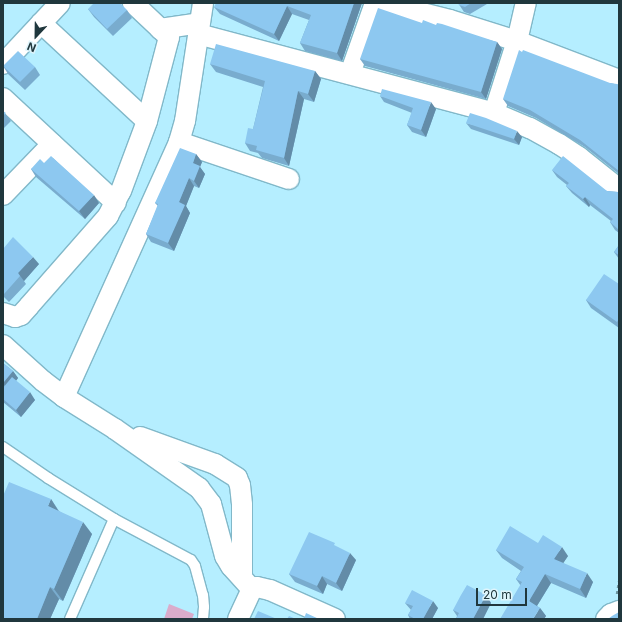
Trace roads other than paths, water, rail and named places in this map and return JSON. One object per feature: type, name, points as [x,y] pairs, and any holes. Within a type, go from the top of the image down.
[{"type":"street","points":[[3,64],[60,3]]},
{"type":"street","points":[[3,313],[15,317],[30,306],[96,231],[116,203],[147,121],[169,38],[133,3]]},
{"type":"street","points":[[64,397],[179,142],[185,121],[203,3]]},
{"type":"street","points":[[350,74],[375,3]]},
{"type":"street","points":[[382,3],[450,20],[517,41],[619,80]]},
{"type":"street","points":[[439,3],[450,20]]},
{"type":"street","points":[[494,113],[517,41],[526,3]]},
{"type":"street","points":[[41,23],[147,121]]},
{"type":"street","points":[[160,29],[198,28],[350,74],[494,113],[530,128],[560,144],[619,189]]},
{"type":"street","points":[[3,98],[116,203]]},
{"type":"street","points":[[179,142],[289,179]]},
{"type":"street","points":[[3,195],[52,144]]},
{"type":"street","points":[[3,345],[43,381],[64,397],[115,428],[181,474],[205,494],[216,517],[225,556],[231,566],[247,582],[257,588],[270,590],[335,619]]},
{"type":"street","points":[[115,428],[215,464],[237,478],[240,485],[242,505],[247,582],[238,619]]},
{"type":"street","points":[[606,619],[611,614],[619,611]]},
{"type":"lane","points":[[3,447],[48,478],[114,518],[191,560],[195,566],[203,595],[203,619]]},
{"type":"lane","points":[[70,619],[114,518]]}]
